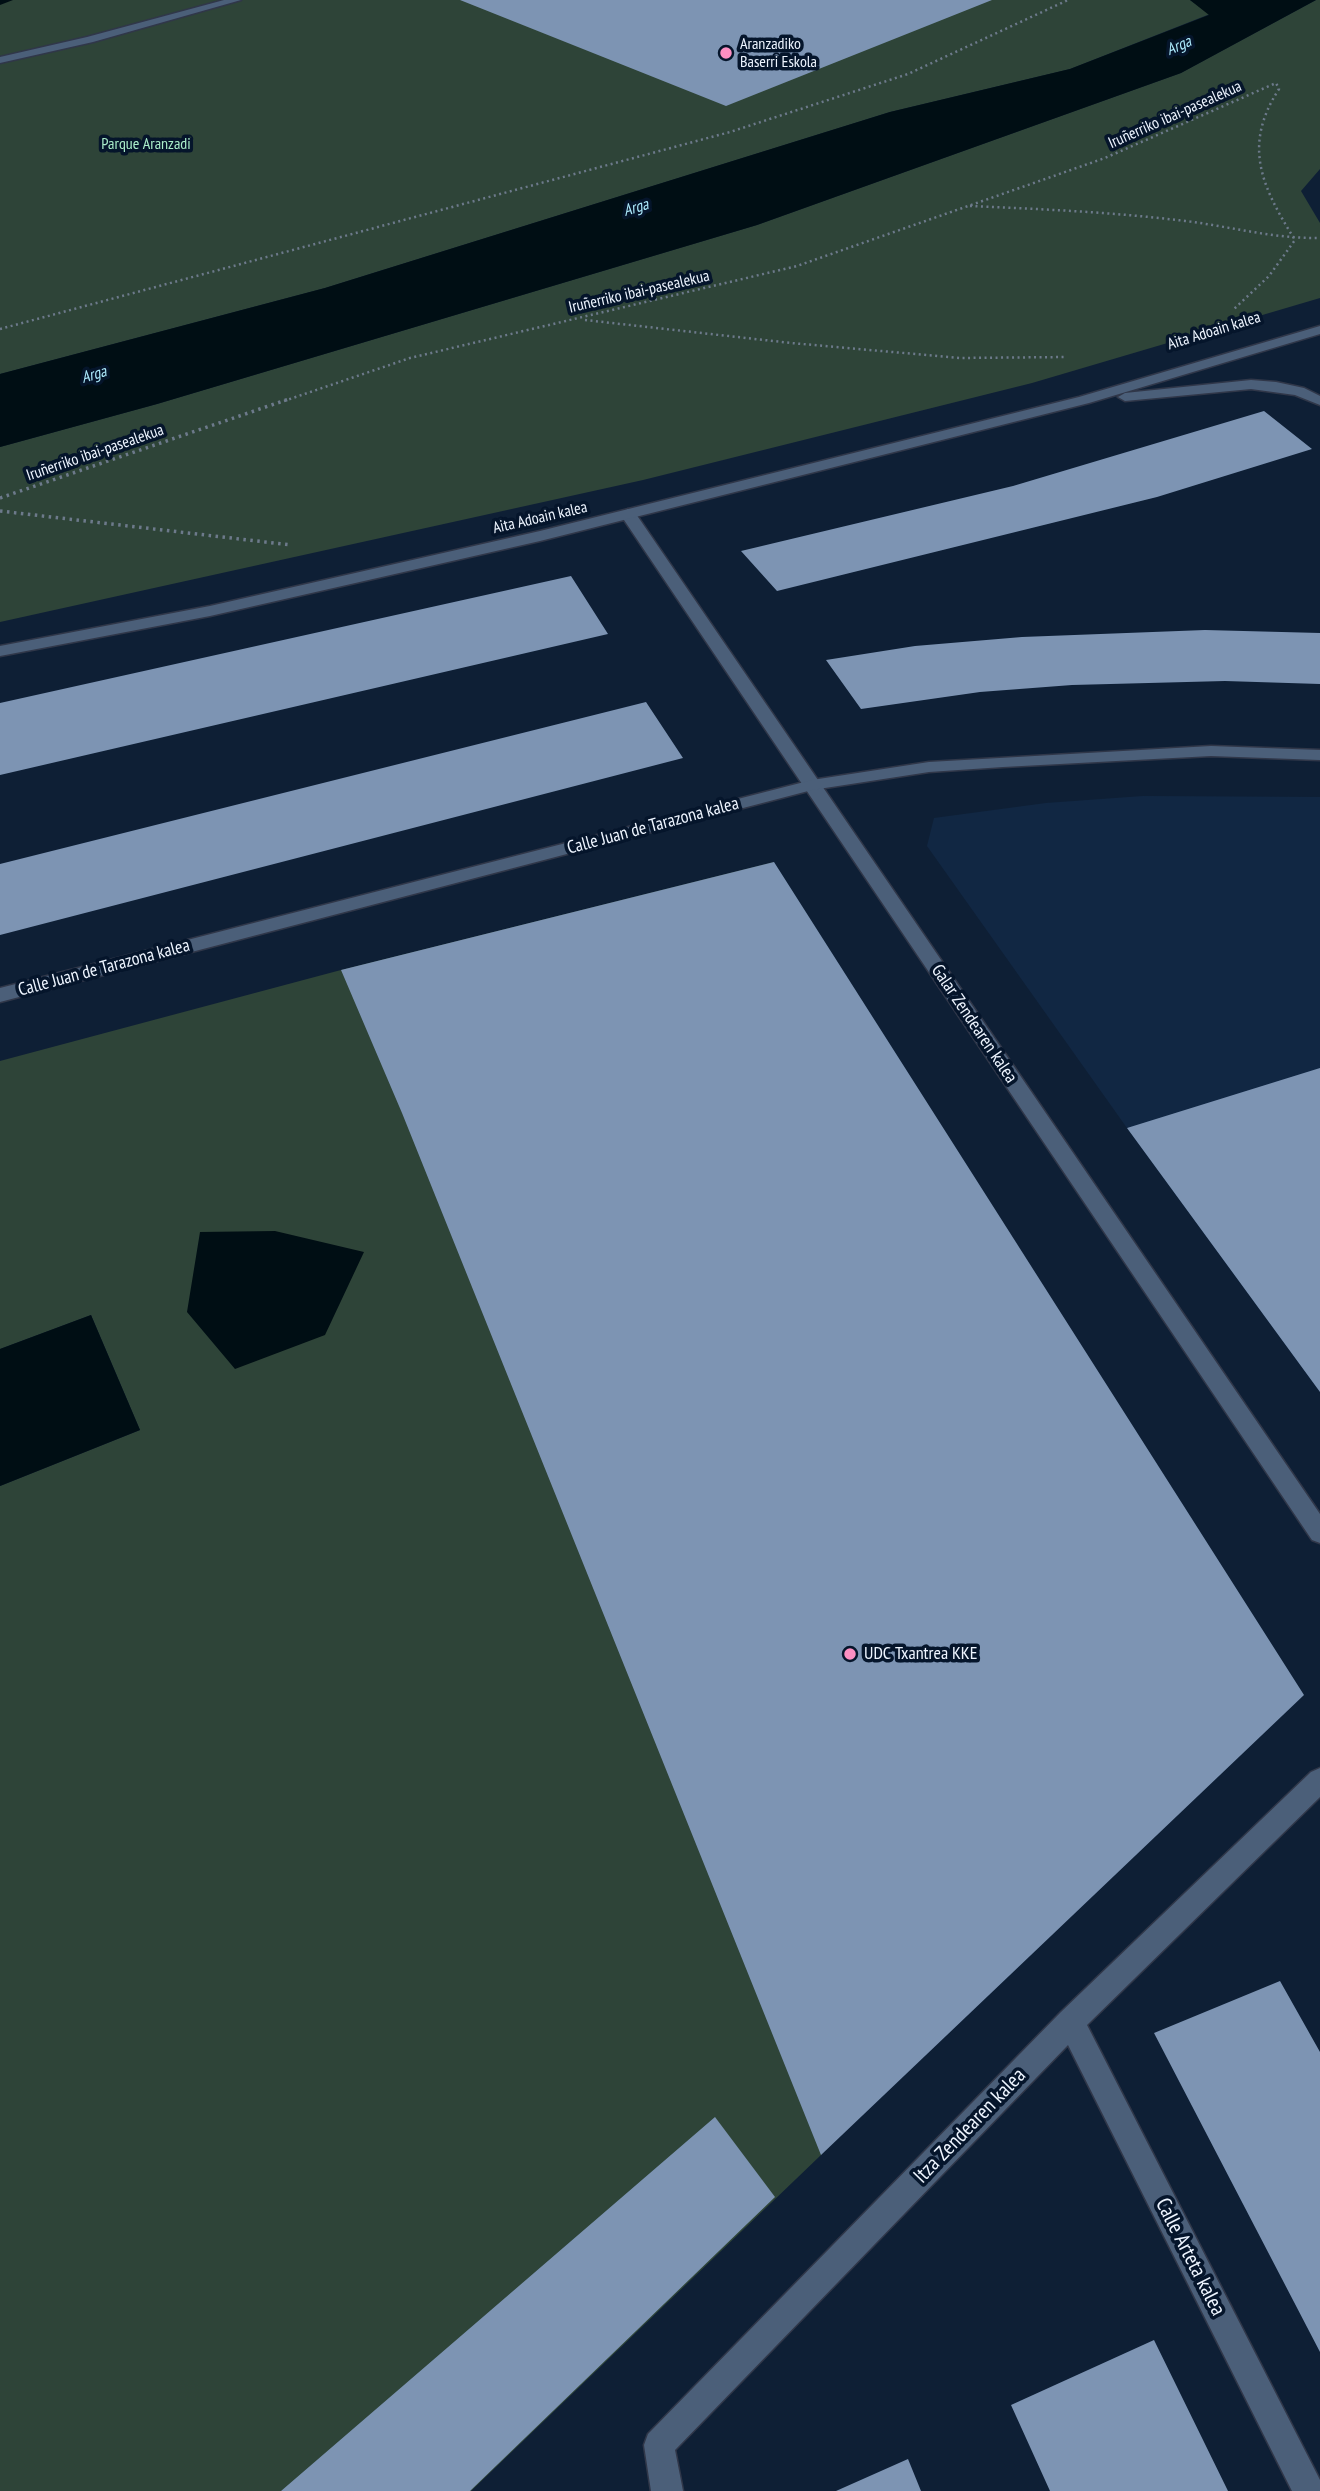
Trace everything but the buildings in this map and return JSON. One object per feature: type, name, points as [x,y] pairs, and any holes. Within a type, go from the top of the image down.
[{"type":"street","points":[[0,60],[89,40],[236,0]]},
{"type":"street","name":"Aita Adoain kalea","points":[[0,651],[211,611],[628,514],[1084,400],[1320,330]]},
{"type":"street","name":"Aita Adoain kalea","points":[[1084,400],[1251,384],[1288,389],[1320,401]]},
{"type":"street","name":"Galar Zendearen kalea","points":[[628,514],[1320,1533]]},
{"type":"street","name":"Calle Juan de Tarazona kalea","points":[[0,995],[812,785],[929,767],[1017,761],[1211,751],[1320,755]]},
{"type":"street","name":"Itza Zendearen kalea","points":[[667,2491],[659,2445],[1071,2022],[1320,1780]]},
{"type":"street","name":"Calle Arteta kalea","points":[[1071,2022],[1309,2491]]},
{"type":"path","points":[[0,329],[730,132],[908,74],[1068,0]]},
{"type":"path","name":"Iruñerriko ibai-pasealekua","points":[[0,498],[410,358],[797,266],[1105,158],[1276,83],[1279,89],[1262,122],[1258,141],[1259,157],[1283,222],[1295,240]]},
{"type":"path","points":[[966,206],[1111,213],[1205,223],[1295,240],[1320,238]]},
{"type":"path","points":[[1231,311],[1269,276],[1295,240]]},
{"type":"path","points":[[578,319],[791,343],[960,358],[1076,357]]},
{"type":"path","points":[[0,511],[297,547]]},
{"type":"shaded area","points":[[1143,796],[1320,797],[1320,1392],[1127,1128],[927,846],[934,818],[1046,803]]},
{"type":"green space","name":"Parque Aranzadi","points":[[0,0],[1190,0],[1210,14],[1070,69],[890,112],[325,288],[0,374]]},
{"type":"green space","points":[[1320,0],[1320,169],[1301,191],[1320,223],[1320,298],[1032,383],[643,480],[0,622],[0,447],[157,404],[757,225],[1181,73]]},
{"type":"green space","points":[[774,862],[821,2155],[471,2491],[0,2491],[0,1486],[140,1430],[91,1315],[0,1349],[0,1061],[341,970]]},
{"type":"water","name":"Arga","points":[[1190,0],[1316,0],[1181,73],[757,225],[157,404],[0,447],[0,374],[325,288],[890,112],[1070,69],[1209,15]]},
{"type":"water","points":[[275,1231],[364,1252],[325,1335],[235,1369],[187,1312],[200,1232]]},
{"type":"water","points":[[91,1315],[140,1430],[0,1486],[0,1349]]},
{"type":"waterway","points":[[0,2],[8,0]]},
{"type":"place","name":"Aranzadiko Baserri Eskola","points":[[726,53]]},
{"type":"place","name":"UDC Txantrea KKE","points":[[850,1654]]}]
